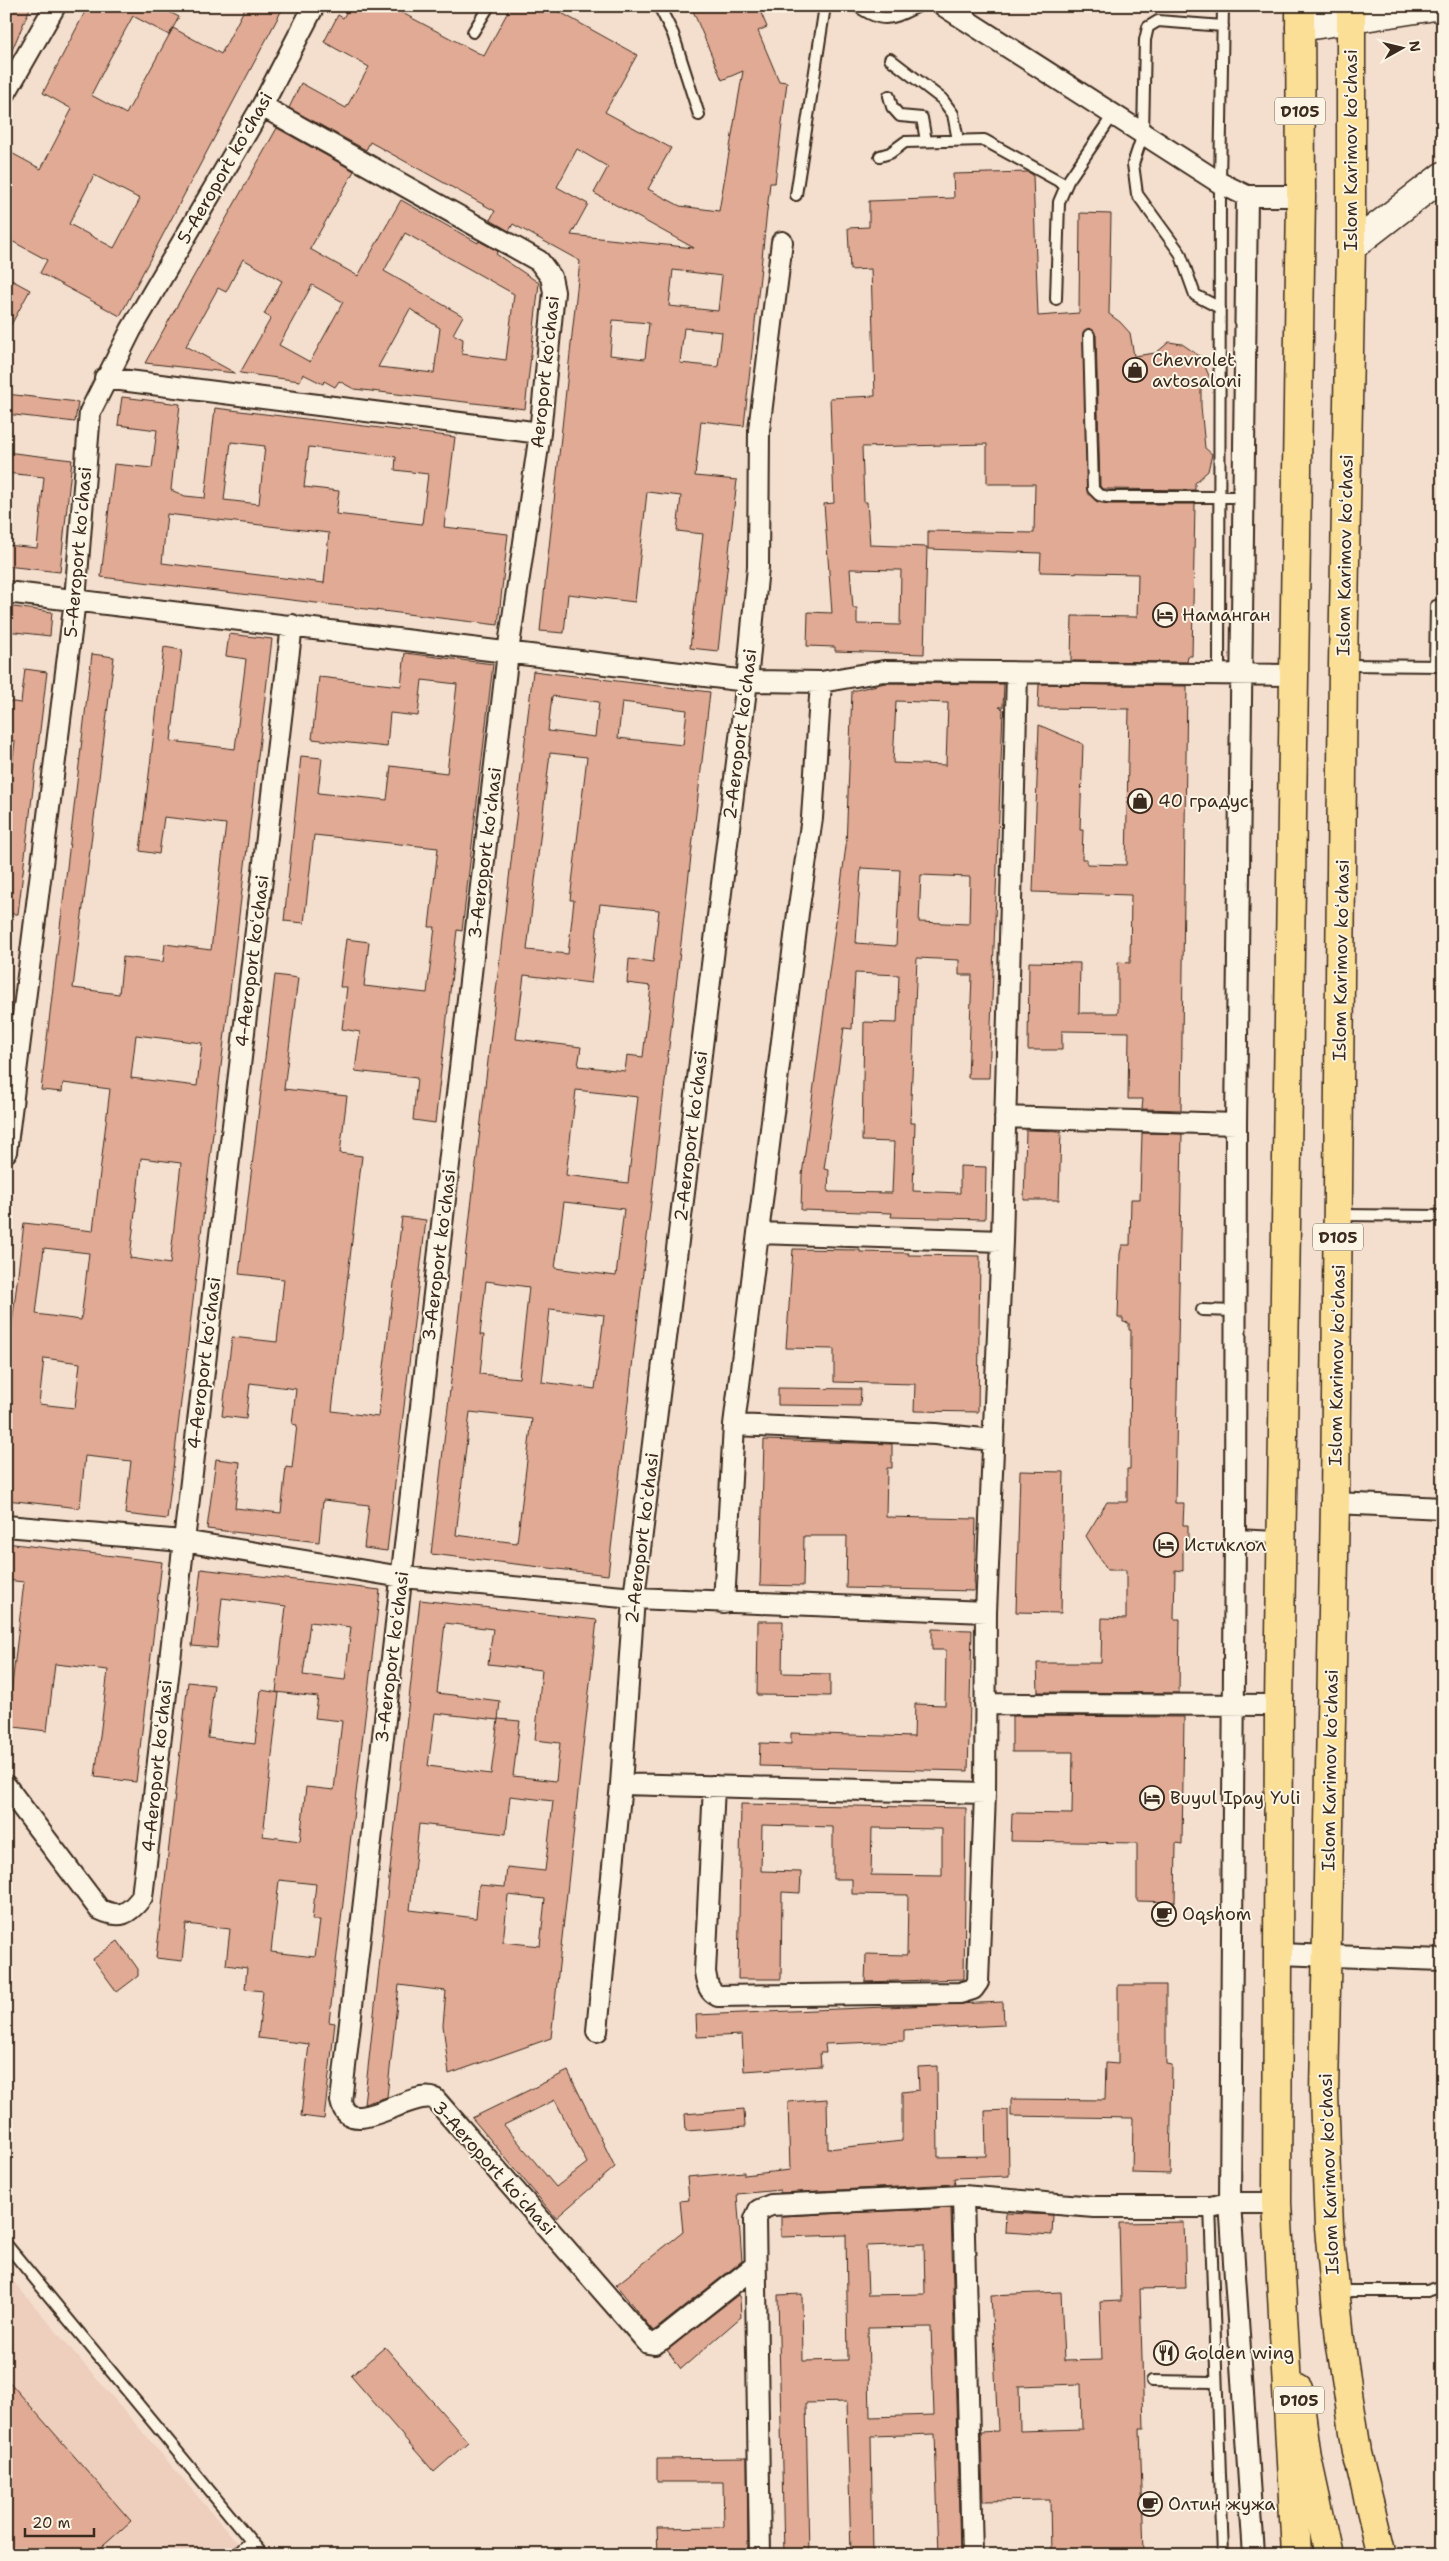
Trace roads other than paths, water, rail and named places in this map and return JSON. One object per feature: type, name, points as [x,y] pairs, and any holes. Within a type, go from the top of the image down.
[{"type":"main road","points":[[1300,16],[1435,6]]},
{"type":"main road","name":"Islom Karimov koʻchasi","points":[[1351,13],[1351,247],[1343,665],[1335,1503],[1326,1956],[1325,2113],[1328,2228],[1335,2291],[1357,2452],[1382,2555]]},
{"type":"main road","name":"D105","points":[[1300,16],[1301,196],[1279,1705],[1277,2203],[1278,2244],[1307,2458],[1328,2555]]},
{"type":"main road","points":[[1351,247],[1443,176]]},
{"type":"main road","points":[[1278,2244],[1296,2555]]},
{"type":"street","points":[[7,90],[55,6]]},
{"type":"street","name":"5-Aeroport koʻchasi","points":[[6,1152],[75,600],[90,412],[106,378],[262,106],[314,6]]},
{"type":"street","points":[[944,6],[1220,183],[1247,196],[1301,196]]},
{"type":"street","name":"Aeroport koʻchasi","points":[[262,106],[539,261],[551,277],[554,292],[540,433],[508,652]]},
{"type":"street","points":[[1247,196],[1243,675],[1236,1124],[1230,2203],[1254,2555]]},
{"type":"street","name":"2-Aeroport koʻchasi","points":[[597,2031],[621,1784],[634,1598],[747,681],[758,567],[759,430],[782,242]]},
{"type":"street","points":[[106,378],[540,433]]},
{"type":"street","points":[[6,592],[747,681],[821,682],[884,671],[1017,674],[1294,675]]},
{"type":"street","name":"4-Aeroport koʻchasi","points":[[6,1786],[99,1909],[112,1915],[124,1914],[134,1908],[142,1897],[292,625]]},
{"type":"street","name":"3-Aeroport koʻchasi","points":[[508,652],[341,2101],[343,2111],[348,2116],[356,2117],[367,2116],[424,2097],[435,2099],[648,2344],[654,2344],[663,2339],[755,2266]]},
{"type":"street","points":[[714,1786],[705,1972],[707,1987],[718,1996],[960,1993],[973,1989],[978,1982],[980,1969],[985,1793],[986,1612],[1002,1241],[1017,674]]},
{"type":"street","points":[[724,1603],[734,1425],[812,818],[821,682]]},
{"type":"street","points":[[1006,1118],[1236,1124]]},
{"type":"street","points":[[758,1232],[1002,1241]]},
{"type":"street","points":[[734,1425],[935,1434],[993,1440]]},
{"type":"street","points":[[1335,1503],[1443,1508]]},
{"type":"street","points":[[6,1526],[183,1541],[402,1577],[634,1598],[986,1612]]},
{"type":"street","points":[[985,1704],[1279,1705]]},
{"type":"street","points":[[621,1784],[985,1793]]},
{"type":"street","points":[[1278,1954],[1443,1960]]},
{"type":"street","points":[[963,2196],[972,2555]]},
{"type":"street","points":[[760,2555],[755,2266],[755,2219],[759,2210],[771,2205],[963,2196],[1094,2206],[1210,2208],[1230,2203],[1277,2203]]},
{"type":"lane","points":[[473,32],[490,6]]},
{"type":"lane","points":[[659,6],[673,34],[699,115]]},
{"type":"lane","points":[[796,196],[825,6]]},
{"type":"lane","points":[[857,6],[870,15],[891,20],[919,6]]},
{"type":"lane","points":[[1219,674],[1220,183],[1223,6]]},
{"type":"lane","points":[[1220,308],[1195,295],[1180,253],[1138,194],[1133,164],[1143,134],[1145,40],[1148,27],[1158,21],[1223,26]]},
{"type":"lane","points":[[890,59],[942,99],[953,114],[958,140]]},
{"type":"lane","points":[[889,96],[892,107],[900,116],[922,118],[926,142]]},
{"type":"lane","points":[[1056,299],[1059,202],[1066,185],[1113,114]]},
{"type":"lane","points":[[880,156],[890,153],[905,142],[984,140],[1066,185]]},
{"type":"lane","points":[[1088,335],[1094,489],[1099,495],[1108,497],[1244,497]]},
{"type":"lane","points":[[1343,665],[1439,666],[1436,606],[1443,606]]},
{"type":"lane","points":[[1338,1215],[1443,1216]]},
{"type":"lane","points":[[1202,1310],[1236,1311]]},
{"type":"lane","points":[[1235,1534],[1282,1537]]},
{"type":"lane","points":[[1210,2208],[1214,2382],[1222,2555]]},
{"type":"lane","points":[[6,2244],[263,2555]]},
{"type":"lane","points":[[1335,2291],[1427,2291],[1443,2286]]},
{"type":"lane","points":[[1152,2381],[1214,2382]]},
{"type":"lane","points":[[236,2555],[251,2541]]},
{"type":"place","name":"Chevrolet avtosaloni","points":[[1135,370]]},
{"type":"place","name":"Наманган","points":[[1165,615]]},
{"type":"place","name":"40 градус","points":[[1140,801]]},
{"type":"place","name":"Истиклол","points":[[1166,1545]]},
{"type":"place","name":"Buyul Ipay Yuli","points":[[1152,1798]]},
{"type":"place","name":"Oqshom","points":[[1164,1914]]},
{"type":"place","name":"Golden wing","points":[[1166,2353]]},
{"type":"place","name":"Олтин жужа","points":[[1150,2504]]}]
